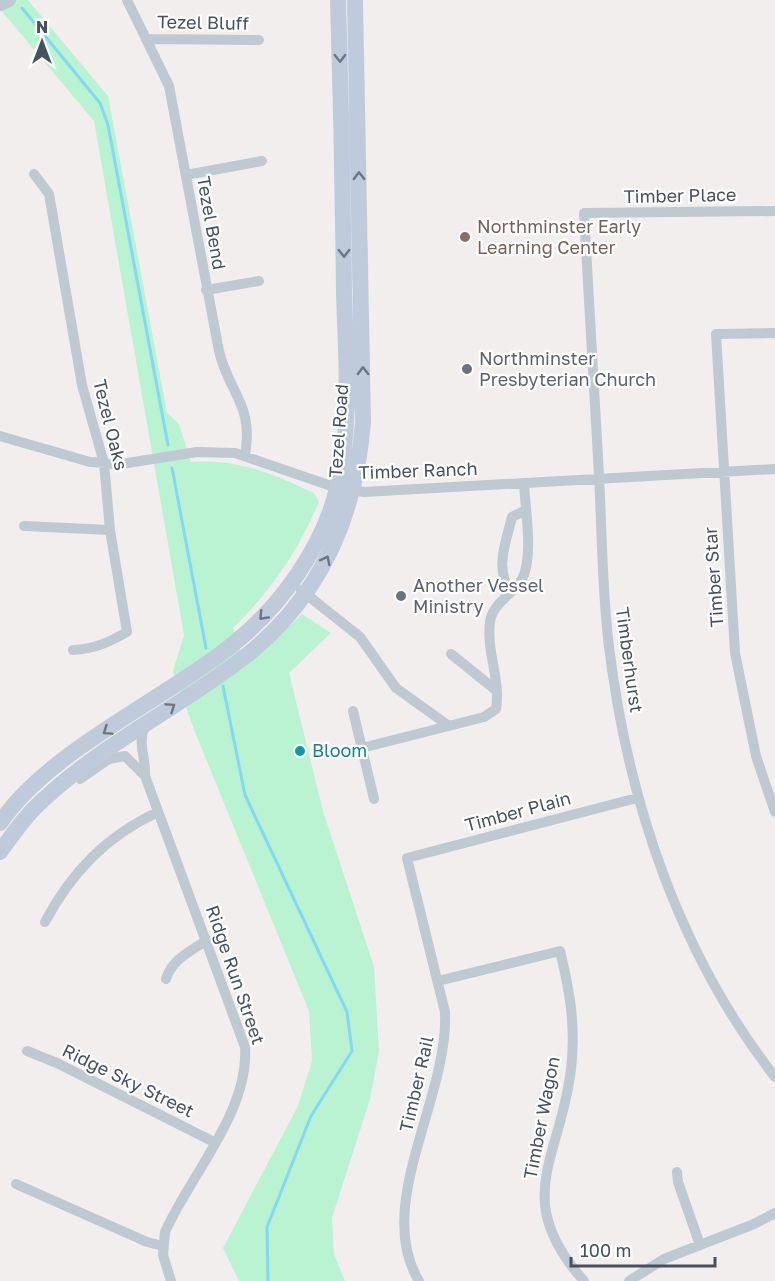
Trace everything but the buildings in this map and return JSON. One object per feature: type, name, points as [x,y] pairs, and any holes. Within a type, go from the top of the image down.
[{"type":"main road","name":"Tezel Road","points":[[0,823],[17,801],[68,757],[231,646],[261,619],[290,583],[322,531],[337,488],[342,458],[346,393],[338,0]]},
{"type":"main road","name":"Tezel Road","points":[[0,852],[39,804],[68,777],[248,654],[272,632],[305,592],[337,537],[354,490],[363,422],[355,0]]},
{"type":"street","points":[[0,4],[9,0]]},
{"type":"street","name":"Tezel Bend","points":[[127,0],[169,86],[222,363],[246,414],[245,455]]},
{"type":"street","name":"Tezel Bluff","points":[[148,39],[259,40]]},
{"type":"street","points":[[186,175],[262,161]]},
{"type":"street","name":"Tezel Oaks","points":[[34,174],[50,194],[82,385],[104,463],[110,530],[128,632],[89,650],[73,650]]},
{"type":"street","name":"Timber Place","points":[[584,213],[775,211]]},
{"type":"street","name":"Timberhurst","points":[[584,213],[609,646],[626,754],[637,798],[658,861],[691,938],[733,1014],[775,1077]]},
{"type":"street","points":[[207,290],[259,281]]},
{"type":"street","name":"Timber Star","points":[[775,333],[716,334],[735,653],[756,756],[775,812]]},
{"type":"street","name":"Timber Ranch","points":[[0,436],[76,460],[104,463],[135,463],[197,452],[245,455],[337,488],[354,490],[775,469]]},
{"type":"street","points":[[362,748],[449,726],[493,712],[497,691],[489,621],[497,606],[519,584],[526,569],[524,483]]},
{"type":"street","points":[[511,592],[502,573],[501,561],[512,517],[526,510]]},
{"type":"street","points":[[24,526],[110,530]]},
{"type":"street","points":[[290,583],[305,592],[360,638],[396,688],[449,726]]},
{"type":"street","points":[[451,654],[497,691]]},
{"type":"street","points":[[353,711],[374,799]]},
{"type":"street","name":"Ridge Run Street","points":[[146,724],[140,737],[146,761],[146,776],[245,1047],[246,1060],[238,1098],[170,1221],[163,1246]]},
{"type":"street","points":[[39,804],[117,756],[130,759],[146,776]]},
{"type":"street","name":"Timber Plain","points":[[406,858],[637,798]]},
{"type":"street","points":[[45,922],[68,883],[95,853],[118,834],[158,812]]},
{"type":"street","name":"Timber Rail","points":[[406,858],[445,1012],[444,1057],[407,1188],[403,1213],[407,1252],[419,1281]]},
{"type":"street","points":[[166,979],[168,971],[180,957],[207,940]]},
{"type":"street","name":"Timber Wagon","points":[[438,981],[560,951],[571,995],[571,1072],[545,1174],[544,1204],[560,1249],[584,1281]]},
{"type":"street","name":"Ridge Sky Street","points":[[27,1051],[57,1063],[214,1142]]},
{"type":"street","points":[[677,1172],[678,1182],[700,1245]]},
{"type":"street","points":[[16,1185],[147,1242],[163,1246],[171,1281]]},
{"type":"street","points":[[629,1281],[664,1259],[754,1224],[775,1213]]},
{"type":"green space","points":[[0,0],[28,0],[108,96],[167,413],[179,424],[191,462],[224,462],[254,469],[314,493],[319,502],[293,554],[260,600],[233,628],[246,666],[302,614],[331,633],[289,673],[323,811],[374,967],[379,1051],[370,1099],[332,1218],[334,1254],[345,1281],[239,1281],[223,1248],[298,1106],[312,1061],[309,1011],[195,732],[173,671],[184,635],[94,121],[0,9]]},
{"type":"waterway","points":[[22,8],[100,103],[108,125],[168,445]]},
{"type":"waterway","points":[[172,468],[206,648]]},
{"type":"waterway","points":[[223,686],[245,795],[347,1012],[352,1051],[311,1116],[267,1227],[268,1281]]},
{"type":"place","name":"Northminster Early Learning Center","points":[[465,237]]},
{"type":"place","name":"Northminster Presbyterian Church","points":[[467,369]]},
{"type":"place","name":"Another Vessel Ministry","points":[[401,596]]},
{"type":"place","name":"Bloom","points":[[300,751]]}]
